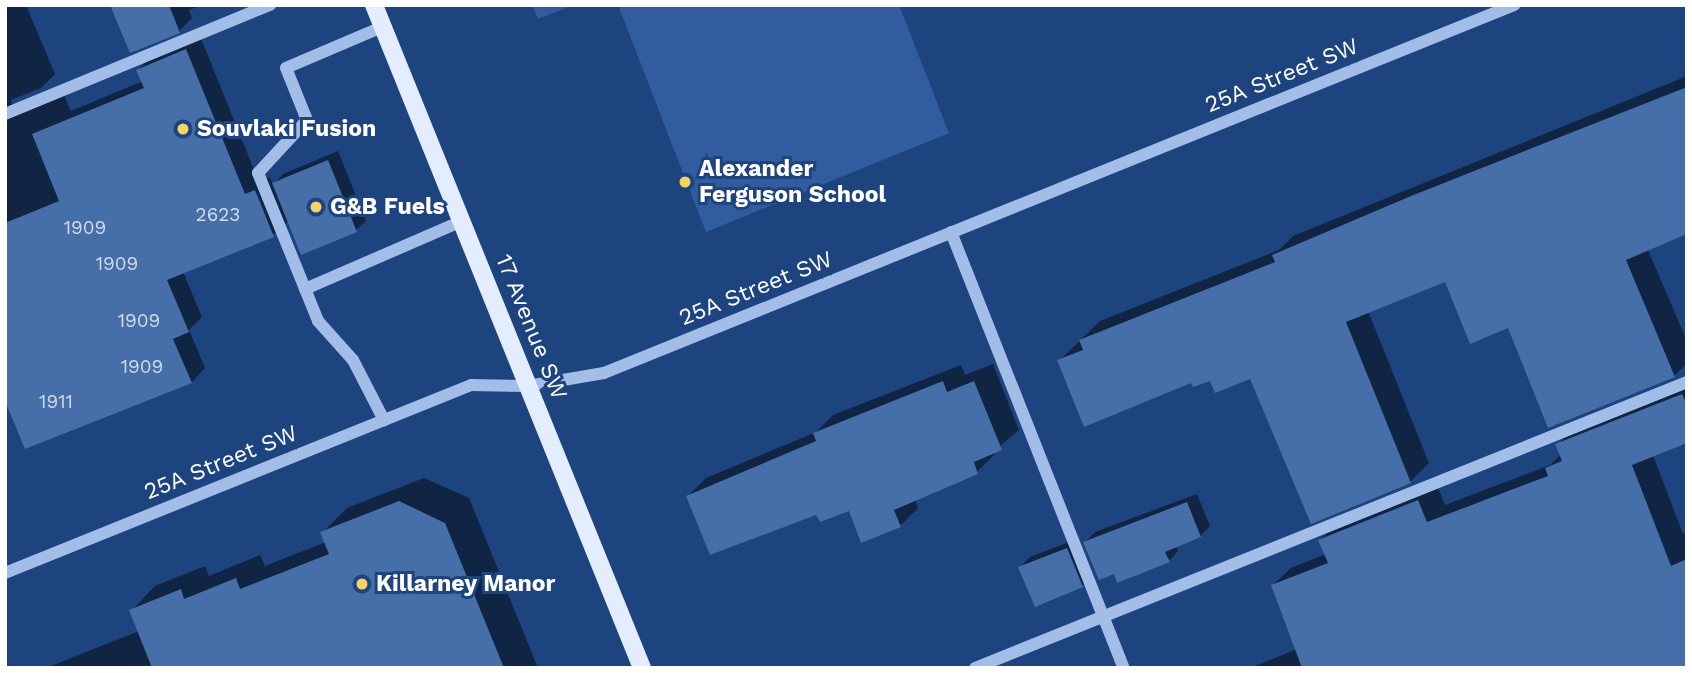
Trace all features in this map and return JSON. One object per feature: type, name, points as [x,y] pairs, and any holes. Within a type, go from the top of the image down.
[{"type":"main road","name":"17 Avenue SW","points":[[374,5],[642,668]]},
{"type":"street","points":[[5,114],[270,5]]},
{"type":"street","name":"25A Street SW","points":[[5,573],[471,385],[528,386],[604,373],[1514,5]]},
{"type":"street","points":[[382,27],[286,68],[307,120],[258,173],[318,321],[352,360],[384,420]]},
{"type":"street","points":[[305,289],[462,221]]},
{"type":"street","points":[[951,232],[1124,668]]},
{"type":"street","points":[[975,668],[1687,382]]},
{"type":"shaded area","points":[[532,5],[573,5],[538,19]]},
{"type":"shaded area","points":[[618,5],[899,5],[949,133],[706,232]]},
{"type":"building","points":[[110,5],[169,5],[180,33],[130,53]]},
{"type":"building","points":[[186,49],[245,194],[255,190],[274,237],[167,280],[189,332],[173,339],[192,383],[25,449],[5,401],[5,223],[59,201],[32,134],[144,88],[136,70]]},
{"type":"building","points":[[1687,87],[1687,234],[1626,260],[1675,377],[1548,428],[1508,328],[1470,344],[1445,282],[1346,322],[1411,483],[1311,524],[1250,379],[1215,393],[1210,381],[1193,387],[1191,383],[1084,427],[1057,360],[1083,350],[1079,340],[1275,262],[1272,255],[1411,196]]},
{"type":"building","points":[[328,160],[357,232],[301,255],[272,183]]},
{"type":"building","points":[[943,381],[947,392],[974,381],[1002,450],[974,462],[978,474],[894,510],[901,527],[861,543],[849,511],[820,522],[816,515],[710,555],[686,496],[816,441],[813,433]]},
{"type":"building","points":[[1682,394],[1687,405],[1687,443],[1632,465],[1671,566],[1687,559],[1687,668],[1302,668],[1271,585],[1328,563],[1318,540],[1418,500],[1427,522],[1548,476],[1545,468],[1562,461],[1555,444]]},
{"type":"building","name":"Killarney Manor","points":[[399,501],[445,523],[504,668],[152,668],[129,610],[181,589],[184,599],[236,578],[240,589],[329,554],[320,532]]},
{"type":"building","points":[[1187,502],[1201,537],[1165,552],[1170,562],[1117,583],[1114,574],[1099,580],[1083,542]]},
{"type":"building","points":[[1067,548],[1083,587],[1035,607],[1018,567]]},
{"type":"place","name":"Souvlaki Fusion","points":[[183,129]]},
{"type":"place","name":"Alexander Ferguson School","points":[[685,182]]},
{"type":"place","name":"G&B Fuels","points":[[316,207]]},
{"type":"place","name":"Killarney Manor","points":[[362,584]]}]
